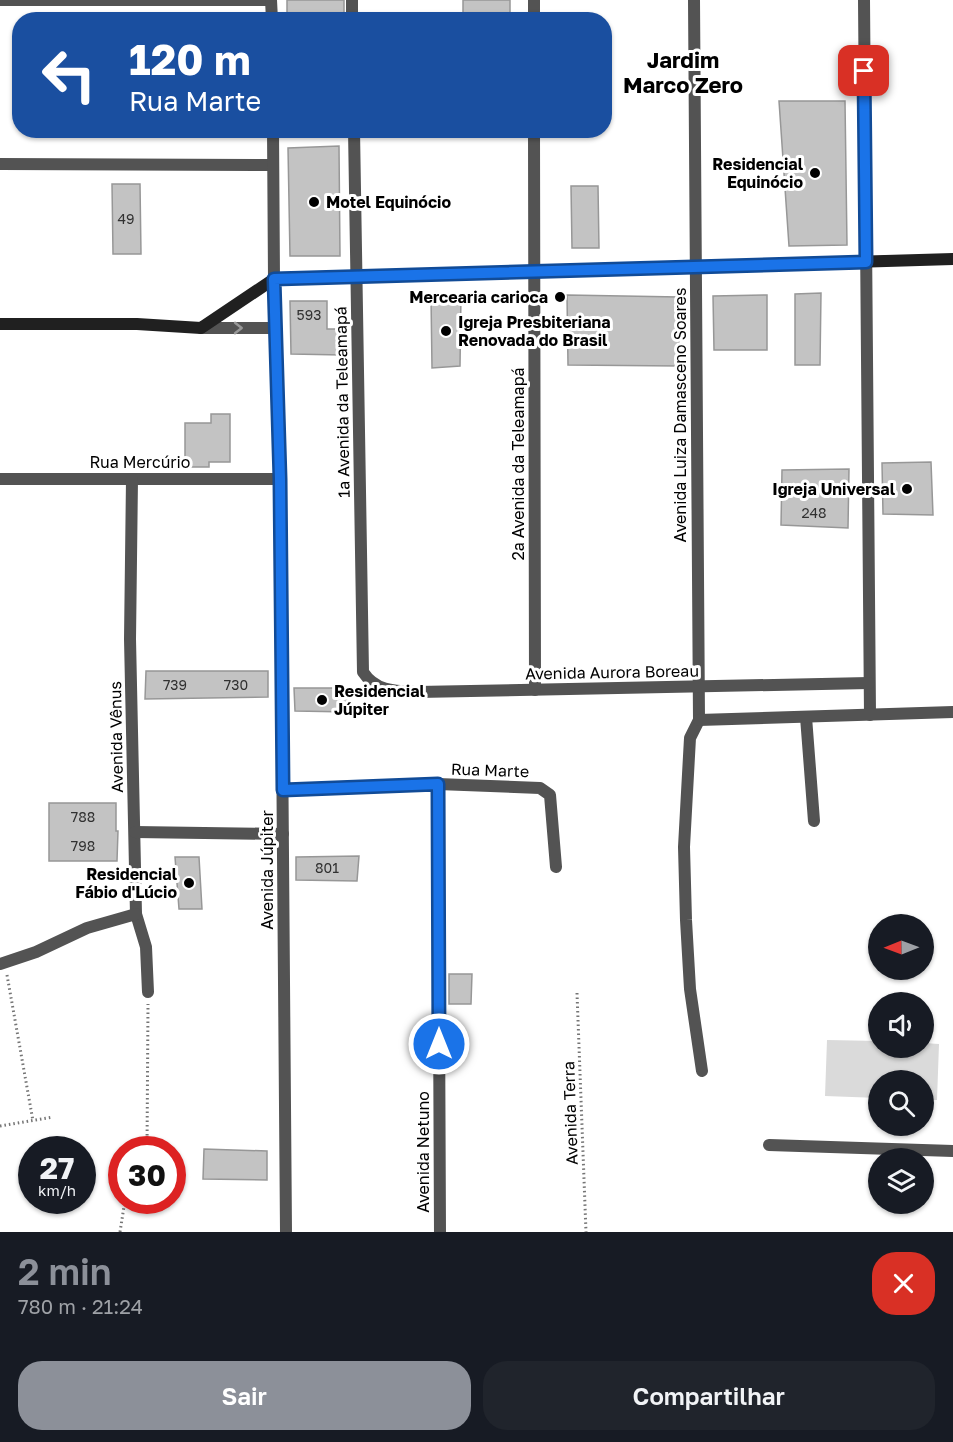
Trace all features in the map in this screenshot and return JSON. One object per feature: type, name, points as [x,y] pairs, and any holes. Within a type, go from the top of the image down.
[{"type":"main road","points":[[0,324],[137,324],[201,328],[274,279],[953,260]]},
{"type":"street","points":[[0,0],[271,0]]},
{"type":"street","name":"Avenida Luiza Damasceno Soares","points":[[694,0],[699,720],[690,738],[684,847],[690,989],[702,1071]]},
{"type":"street","points":[[864,0],[870,715]]},
{"type":"street","name":"Avenida Júpiter","points":[[273,138],[274,279],[280,479],[286,1232]]},
{"type":"street","name":"1a Avenida da Teleamapá","points":[[354,138],[363,672]]},
{"type":"street","name":"2a Avenida da Teleamapá","points":[[534,138],[535,690]]},
{"type":"street","points":[[0,164],[273,165]]},
{"type":"street","points":[[201,328],[276,328]]},
{"type":"street","name":"Rua Mercúrio","points":[[0,479],[280,479]]},
{"type":"street","name":"Avenida Vênus","points":[[132,479],[130,639],[136,914],[146,947],[148,992]]},
{"type":"street","name":"Avenida Aurora Boreau","points":[[363,672],[369,682],[381,688],[396,691],[869,683]]},
{"type":"street","points":[[699,720],[953,712]]},
{"type":"street","points":[[806,717],[814,821]]},
{"type":"street","name":"Rua Marte","points":[[283,790],[438,784],[534,787],[550,795],[556,867]]},
{"type":"street","name":"Avenida Netuno","points":[[438,784],[440,1232]]},
{"type":"street","points":[[135,832],[282,834]]},
{"type":"street","points":[[3,963],[36,952],[87,928],[136,914]]},
{"type":"street","points":[[770,1145],[953,1151]]},
{"type":"path","points":[[3,963],[33,1121]]},
{"type":"path","points":[[147,1136],[148,992]]},
{"type":"path","name":"Avenida Terra","points":[[577,993],[586,1232]]},
{"type":"path","points":[[0,1126],[53,1117]]},
{"type":"path","points":[[120,1232],[123,1214]]},
{"type":"shaded area","points":[[827,1040],[868,1041],[868,1058],[934,1058],[934,1044],[939,1044],[937,1100],[934,1100],[934,1070],[868,1070],[868,1098],[825,1096]]},
{"type":"building","points":[[287,0],[344,0],[344,12],[287,12]]},
{"type":"building","points":[[463,0],[510,0],[510,12],[463,12]]},
{"type":"building","name":"Residencial Equinócio","points":[[779,101],[845,101],[847,245],[789,246]]},
{"type":"building","name":"Motel Equinócio","points":[[339,146],[340,256],[290,256],[288,148]]},
{"type":"building","points":[[112,184],[140,184],[141,254],[113,254]]},
{"type":"building","points":[[571,186],[598,186],[599,248],[572,248]]},
{"type":"building","points":[[821,293],[820,365],[795,365],[795,294]]},
{"type":"building","name":"Igreja Presbiteriana Renovada do Brasil","points":[[461,294],[460,366],[432,368],[431,297]]},
{"type":"building","points":[[567,295],[679,297],[679,366],[568,365]]},
{"type":"building","points":[[767,295],[767,350],[714,350],[713,296]]},
{"type":"building","points":[[290,301],[327,301],[327,329],[342,329],[342,355],[291,354]]},
{"type":"building","points":[[211,414],[230,414],[230,462],[209,462],[209,467],[185,467],[185,423],[211,423]]},
{"type":"building","name":"Igreja Universal","points":[[931,462],[933,515],[883,514],[882,463]]},
{"type":"building","points":[[849,469],[848,528],[781,525],[782,470]]},
{"type":"building","points":[[146,671],[268,671],[268,697],[145,699]]},
{"type":"building","name":"Residencial Júpiter","points":[[294,688],[350,688],[349,712],[295,711]]},
{"type":"building","points":[[49,803],[116,803],[117,861],[49,861]]},
{"type":"building","points":[[359,856],[357,881],[296,880],[296,857]]},
{"type":"building","name":"Residencial Fábio d'Lúcio","points":[[175,857],[199,857],[202,909],[179,909]]},
{"type":"building","points":[[449,974],[472,974],[471,1004],[449,1004]]},
{"type":"building","points":[[204,1149],[267,1151],[267,1180],[203,1179]]},
{"type":"place","name":"Residencial Equinócio","points":[[815,173]]},
{"type":"place","name":"Motel Equinócio","points":[[314,202]]},
{"type":"place","name":"Mercearia carioca","points":[[560,297]]},
{"type":"place","name":"Igreja Presbiteriana Renovada do Brasil","points":[[446,331]]},
{"type":"place","name":"Igreja Universal","points":[[907,489]]},
{"type":"place","name":"Residencial Júpiter","points":[[322,700]]},
{"type":"place","name":"Residencial Fábio d'Lúcio","points":[[189,883]]},
{"type":"district","name":"Jardim Marco Zero","points":[[683,72]]},
{"type":"route","points":[[439,1044],[438,784],[283,790],[280,479],[274,279],[866,262],[864,71]]}]
